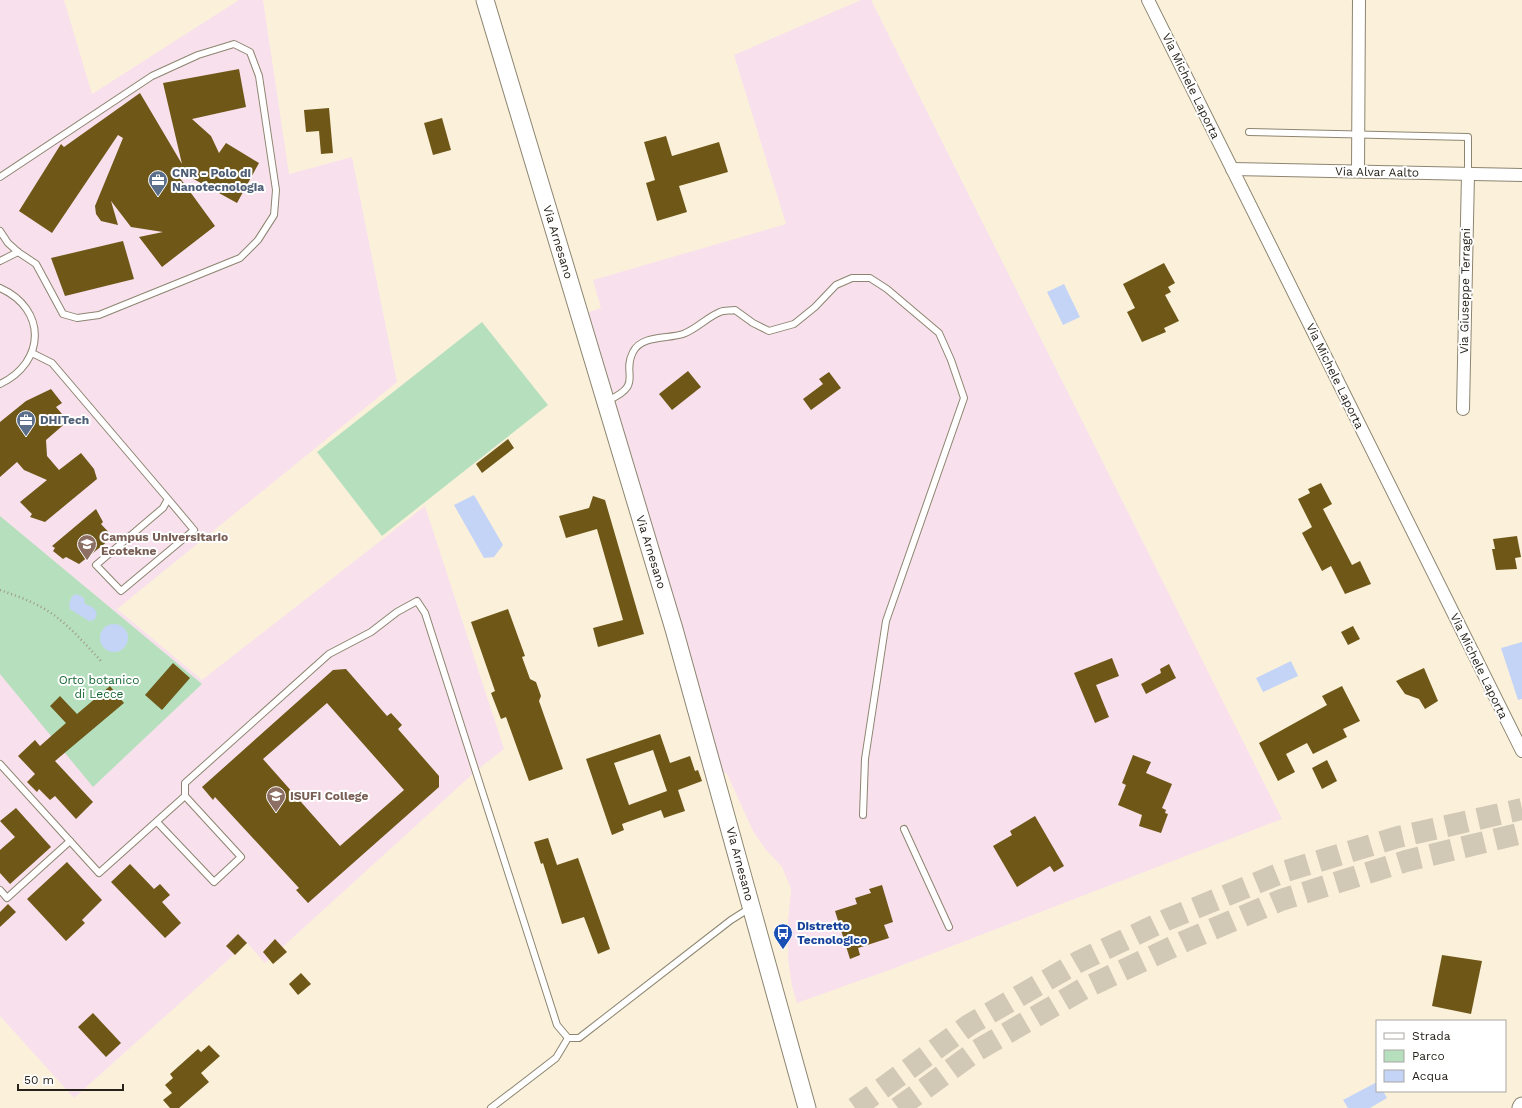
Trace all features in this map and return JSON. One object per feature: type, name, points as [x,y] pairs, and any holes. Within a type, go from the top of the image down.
[{"type":"main road","name":"Via Arnesano","points":[[485,0],[674,629],[807,1108]]},
{"type":"street","name":"Via Michele Laporta","points":[[1148,0],[1522,752]]},
{"type":"street","points":[[1358,171],[1359,0]]},
{"type":"street","name":"Via Alvar Aalto","points":[[1232,169],[1522,175]]},
{"type":"street","name":"Via Giuseppe Terragni","points":[[1463,409],[1468,174]]},
{"type":"lane","points":[[0,177],[152,76],[198,55],[234,44],[250,52],[259,76],[276,190],[274,215],[258,240],[240,258],[99,315],[77,318],[63,314],[36,264],[8,243],[0,231]]},
{"type":"lane","points":[[1249,132],[1468,137],[1468,174]]},
{"type":"lane","points":[[0,261],[18,252]]},
{"type":"lane","points":[[606,401],[616,397],[628,387],[631,377],[630,363],[633,351],[644,341],[684,334],[720,312],[735,310],[753,324],[769,331],[794,324],[815,307],[836,285],[852,278],[870,278],[887,289],[939,333],[951,360],[964,398],[886,621],[866,759],[863,815]]},
{"type":"lane","points":[[0,288],[12,293],[24,305],[32,320],[35,336],[32,353],[25,366],[13,378],[0,384]]},
{"type":"lane","points":[[32,353],[52,363],[168,499],[194,530],[121,591],[96,565],[163,508],[168,499]]},
{"type":"lane","points":[[157,822],[214,882],[241,857],[185,796],[185,783],[329,654],[371,632],[397,612],[417,601],[425,613],[557,1025],[568,1038],[579,1038],[731,920],[751,907]]},
{"type":"lane","points":[[0,764],[99,872],[185,796]]},
{"type":"lane","points":[[904,829],[949,926]]},
{"type":"lane","points":[[0,890],[7,898],[70,841]]},
{"type":"lane","points":[[491,1108],[556,1058],[568,1038]]},
{"type":"path","points":[[0,590],[34,603],[51,613],[70,628],[102,662]]},
{"type":"shaded area","name":"Campus Universitario Ecotekne","points":[[0,0],[64,0],[92,94],[239,0],[263,0],[289,174],[352,157],[397,382],[117,609],[202,680],[425,506],[504,749],[476,771],[265,963],[247,943],[74,1098],[0,1016]]},
{"type":"shaded area","points":[[861,0],[871,0],[1282,819],[895,968],[797,1003],[792,986],[788,959],[788,921],[791,889],[782,867],[766,850],[753,831],[727,774],[719,770],[614,404],[618,400],[614,392],[608,391],[586,313],[601,308],[593,280],[786,224],[734,55]]},
{"type":"green space","points":[[482,322],[548,405],[382,536],[317,452]]},
{"type":"green space","name":"Orto botanico di Lecce","points":[[0,516],[202,684],[93,787],[0,674]]},
{"type":"water","points":[[1064,284],[1080,317],[1063,325],[1047,292]]},
{"type":"water","points":[[474,495],[503,545],[494,557],[484,558],[454,505]]},
{"type":"water","points":[[77,594],[84,598],[85,604],[91,606],[95,610],[97,614],[94,620],[89,621],[70,609],[69,604],[72,596]]},
{"type":"water","points":[[114,624],[124,628],[128,638],[124,648],[114,652],[104,648],[100,638],[104,628]]},
{"type":"water","points":[[1522,642],[1522,699],[1518,700],[1501,648]]},
{"type":"water","points":[[1291,661],[1298,676],[1263,692],[1256,678]]},
{"type":"water","points":[[1376,1083],[1376,1092],[1384,1092],[1387,1098],[1370,1108],[1348,1108],[1343,1100]]},
{"type":"building","points":[[239,69],[246,107],[192,119],[211,136],[219,153],[226,143],[259,163],[237,203],[172,167],[215,226],[162,267],[139,237],[163,232],[131,227],[111,201],[118,225],[101,221],[96,214],[95,206],[123,138],[118,135],[52,233],[19,211],[61,144],[64,147],[140,93],[182,164],[163,83]]},
{"type":"building","points":[[329,108],[333,153],[321,154],[319,131],[306,132],[304,110]]},
{"type":"building","points":[[442,118],[451,150],[433,155],[424,123]]},
{"type":"building","points":[[666,136],[672,156],[719,142],[728,172],[679,186],[687,212],[657,221],[646,183],[655,180],[644,142]]},
{"type":"building","points":[[123,241],[134,279],[65,296],[51,258]]},
{"type":"building","points":[[1164,263],[1175,283],[1168,287],[1171,292],[1165,295],[1179,321],[1164,328],[1166,332],[1142,342],[1127,312],[1135,308],[1123,284]]},
{"type":"building","points":[[688,371],[701,387],[672,410],[659,394]]},
{"type":"building","points":[[829,372],[841,388],[811,410],[803,399],[823,384],[819,379]]},
{"type":"building","points":[[51,389],[62,403],[56,407],[68,421],[46,440],[47,456],[59,470],[81,453],[94,469],[97,479],[45,522],[30,517],[32,514],[20,502],[47,480],[24,470],[17,462],[0,477],[0,422],[26,401]]},
{"type":"building","points":[[508,439],[514,448],[482,473],[476,464]]},
{"type":"building","points":[[1321,483],[1332,504],[1323,509],[1352,565],[1360,561],[1371,584],[1345,594],[1331,566],[1322,571],[1302,533],[1312,527],[1298,499],[1310,493],[1308,489]]},
{"type":"building","points":[[593,496],[605,500],[644,634],[598,647],[593,628],[623,620],[597,529],[566,538],[559,516],[589,508]]},
{"type":"building","points":[[96,509],[103,522],[101,524],[113,537],[79,564],[66,557],[63,559],[53,551],[55,548],[52,546]]},
{"type":"building","points":[[1517,536],[1521,557],[1515,558],[1517,569],[1496,570],[1492,549],[1495,549],[1493,539]]},
{"type":"building","points":[[508,609],[525,656],[522,657],[530,679],[536,682],[541,696],[539,701],[563,769],[529,781],[506,717],[501,719],[491,693],[495,691],[471,622]]},
{"type":"building","points":[[1353,626],[1360,639],[1348,645],[1341,632]]},
{"type":"building","points":[[1112,658],[1119,676],[1096,685],[1109,717],[1095,723],[1074,673]]},
{"type":"building","points":[[173,663],[190,678],[162,710],[145,695]]},
{"type":"building","points":[[1169,664],[1176,678],[1146,694],[1141,684],[1161,673],[1160,669]]},
{"type":"building","points":[[1424,668],[1438,701],[1425,709],[1419,699],[1405,694],[1396,681]]},
{"type":"building","points":[[346,669],[387,716],[391,713],[402,725],[398,729],[439,776],[439,787],[308,903],[296,890],[299,888],[215,797],[213,800],[202,787],[333,670]],"holes":[[[327,703],[404,790],[340,846],[263,759]]]},
{"type":"building","points":[[110,686],[124,703],[55,761],[93,802],[76,819],[55,796],[50,800],[39,789],[37,792],[27,782],[35,774],[18,756],[35,740],[40,746],[66,723],[50,706],[60,696],[77,714]]},
{"type":"building","points":[[1342,686],[1360,721],[1343,729],[1347,737],[1313,754],[1307,743],[1286,754],[1295,772],[1278,781],[1259,743],[1327,705],[1322,696]]},
{"type":"building","points":[[660,734],[670,763],[690,756],[695,771],[698,770],[702,781],[678,790],[685,811],[664,818],[661,810],[622,824],[624,830],[612,835],[586,759]],"holes":[[[653,750],[667,791],[629,805],[614,763]]]},
{"type":"building","points":[[1133,755],[1151,762],[1146,773],[1172,784],[1162,808],[1166,810],[1165,813],[1168,814],[1161,833],[1139,826],[1142,815],[1118,805],[1126,785],[1122,783]]},
{"type":"building","points":[[1327,760],[1337,781],[1322,789],[1312,768]]},
{"type":"building","points":[[16,808],[51,847],[10,884],[0,873],[0,850],[15,837],[0,821]]},
{"type":"building","points":[[1035,816],[1064,866],[1054,872],[1050,866],[1017,887],[993,846],[1012,835],[1010,831]]},
{"type":"building","points":[[548,838],[557,865],[578,858],[610,949],[598,954],[584,917],[562,924],[543,863],[541,864],[534,842]]},
{"type":"building","points":[[67,862],[102,900],[82,920],[85,923],[66,941],[27,899]]},
{"type":"building","points":[[130,864],[154,889],[160,884],[170,895],[162,902],[181,923],[165,938],[111,882]]},
{"type":"building","points":[[882,885],[893,922],[884,925],[889,938],[858,948],[860,955],[850,959],[835,911],[857,904],[855,898],[871,893],[869,889]]},
{"type":"building","points":[[8,904],[16,912],[0,927],[0,912]]},
{"type":"building","points":[[238,934],[247,943],[235,955],[226,946]]},
{"type":"building","points":[[275,939],[287,952],[273,964],[263,952]]},
{"type":"building","points":[[1442,955],[1482,961],[1471,1014],[1432,1006]]},
{"type":"building","points":[[301,973],[311,984],[298,995],[289,984]]},
{"type":"building","points":[[93,1013],[121,1043],[106,1057],[78,1027]]},
{"type":"building","points":[[209,1045],[220,1056],[201,1073],[209,1082],[179,1108],[170,1108],[163,1100],[172,1093],[165,1085],[173,1078],[170,1074],[198,1049],[201,1052]]},
{"type":"tunnel","points":[[855,1108],[969,1025],[1078,962],[1166,920],[1286,871],[1398,837],[1522,809]]},
{"type":"tunnel","points":[[898,1108],[976,1051],[1083,989],[1185,941],[1281,900],[1406,861],[1522,833]]},
{"type":"place","name":"CNR - Polo di Nanotecnologia","points":[[158,197]]},
{"type":"place","name":"DHITech","points":[[26,437]]},
{"type":"place","name":"Campus Universitario Ecotekne","points":[[87,561]]},
{"type":"place","name":"ISUFI College","points":[[276,813]]},
{"type":"place","name":"Distretto Tecnologico","points":[[783,950]]}]
